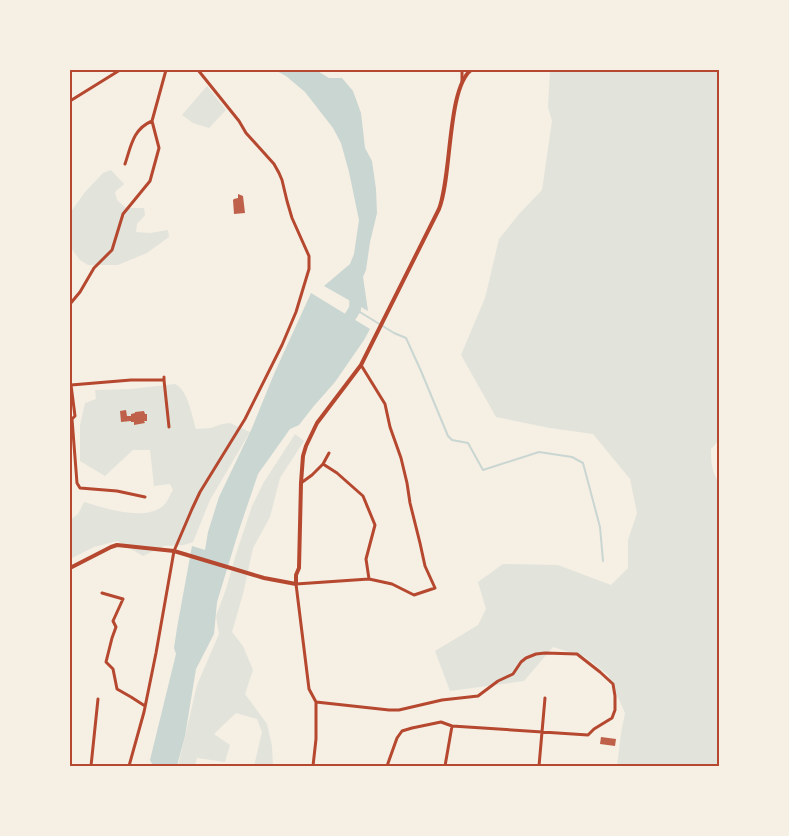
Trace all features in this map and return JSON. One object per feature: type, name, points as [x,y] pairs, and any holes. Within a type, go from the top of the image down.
[{"type":"street","points":[[70,101],[120,70]]},
{"type":"street","points":[[70,304],[80,292],[94,268],[112,250],[123,214],[150,181],[159,148],[152,121],[166,70]]},
{"type":"street","points":[[129,766],[145,706],[175,552],[200,492],[245,419],[282,345],[296,312],[309,269],[309,256],[292,218],[282,180],[274,164],[246,133],[239,121],[198,70]]},
{"type":"street","points":[[462,70],[462,81]]},
{"type":"street","points":[[70,568],[118,545],[175,552],[264,578],[296,584],[296,575],[299,568],[303,456],[310,435],[361,365],[441,204],[445,189],[458,94],[462,81],[471,70]]},
{"type":"street","points":[[125,164],[136,133],[145,124],[152,121]]},
{"type":"street","points":[[314,765],[316,702],[309,689],[296,584],[369,579],[392,584],[414,595],[435,588],[424,566],[401,458],[390,427],[385,404],[361,365]]},
{"type":"street","points":[[146,497],[117,491],[80,488],[77,482],[71,420],[74,416],[70,384],[164,379],[169,427]]},
{"type":"street","points":[[301,483],[323,464],[329,453]]},
{"type":"street","points":[[323,464],[337,473],[364,496],[375,525],[366,558],[369,579]]},
{"type":"street","points":[[102,593],[123,599],[113,621],[116,628],[106,662],[113,669],[116,690],[145,706]]},
{"type":"street","points":[[316,702],[399,710],[442,700],[478,696],[491,684],[513,674],[526,658],[545,653],[577,654],[613,684],[615,710],[612,718],[588,735],[452,726],[441,722],[402,731],[396,738],[387,766]]},
{"type":"street","points":[[539,766],[545,698]]},
{"type":"street","points":[[91,766],[98,699]]},
{"type":"street","points":[[445,766],[452,726]]},
{"type":"shaded area","points":[[275,70],[316,70],[329,78],[342,78],[353,91],[361,113],[365,148],[372,161],[376,189],[377,213],[363,277],[368,311],[324,286],[350,264],[354,254],[359,220],[341,143],[333,128],[305,92],[286,76]]},
{"type":"shaded area","points":[[550,70],[719,70],[719,440],[711,449],[711,459],[712,467],[719,483],[719,766],[617,766],[625,713],[608,675],[585,657],[553,647],[524,681],[450,691],[435,651],[478,625],[486,609],[478,582],[503,564],[558,565],[611,585],[628,568],[628,540],[637,513],[630,479],[593,434],[550,428],[496,417],[461,355],[485,298],[499,239],[542,190],[552,121],[548,107]]},
{"type":"shaded area","points":[[207,86],[226,110],[209,128],[193,123],[182,115]]},
{"type":"shaded area","points":[[111,170],[124,184],[115,192],[117,200],[126,208],[144,208],[145,215],[137,224],[136,232],[150,233],[168,230],[169,237],[147,253],[118,265],[88,265],[80,260],[70,247],[70,213],[85,192],[103,173]]},
{"type":"shaded area","points":[[311,293],[370,329],[335,382],[299,425],[290,429],[258,474],[217,602],[214,634],[196,669],[185,736],[177,766],[153,766],[150,760],[176,654],[174,648],[192,546],[205,550],[208,532],[219,497],[252,428]]},
{"type":"shaded area","points":[[175,384],[186,397],[196,429],[211,428],[230,423],[250,432],[210,500],[193,542],[184,545],[164,546],[143,556],[117,541],[94,547],[70,559],[70,520],[78,514],[84,502],[126,512],[148,513],[157,510],[165,504],[173,490],[170,484],[154,486],[150,450],[133,450],[105,476],[80,461],[80,425],[85,403],[96,399],[95,390],[131,389]]},
{"type":"shaded area","points":[[295,434],[304,441],[280,478],[270,517],[253,548],[232,632],[243,646],[253,670],[245,694],[267,724],[272,746],[273,766],[254,766],[262,732],[257,719],[236,713],[214,734],[230,745],[225,762],[197,758],[195,766],[178,766],[197,685],[219,634],[216,616],[252,506],[264,482]]},
{"type":"building","points":[[238,194],[243,196],[245,213],[234,214],[233,200],[238,198]]},
{"type":"building","points":[[126,410],[127,416],[131,416],[135,412],[144,411],[147,414],[147,421],[134,425],[134,422],[131,421],[121,422],[120,411]]},
{"type":"building","points":[[601,737],[616,739],[615,746],[600,744]]},
{"type":"waterway","points":[[341,331],[355,309],[356,288]]},
{"type":"waterway","points":[[355,309],[394,333],[406,338],[448,436],[452,440],[468,443],[483,470],[539,452],[572,457],[583,463],[600,527],[603,561]]}]
